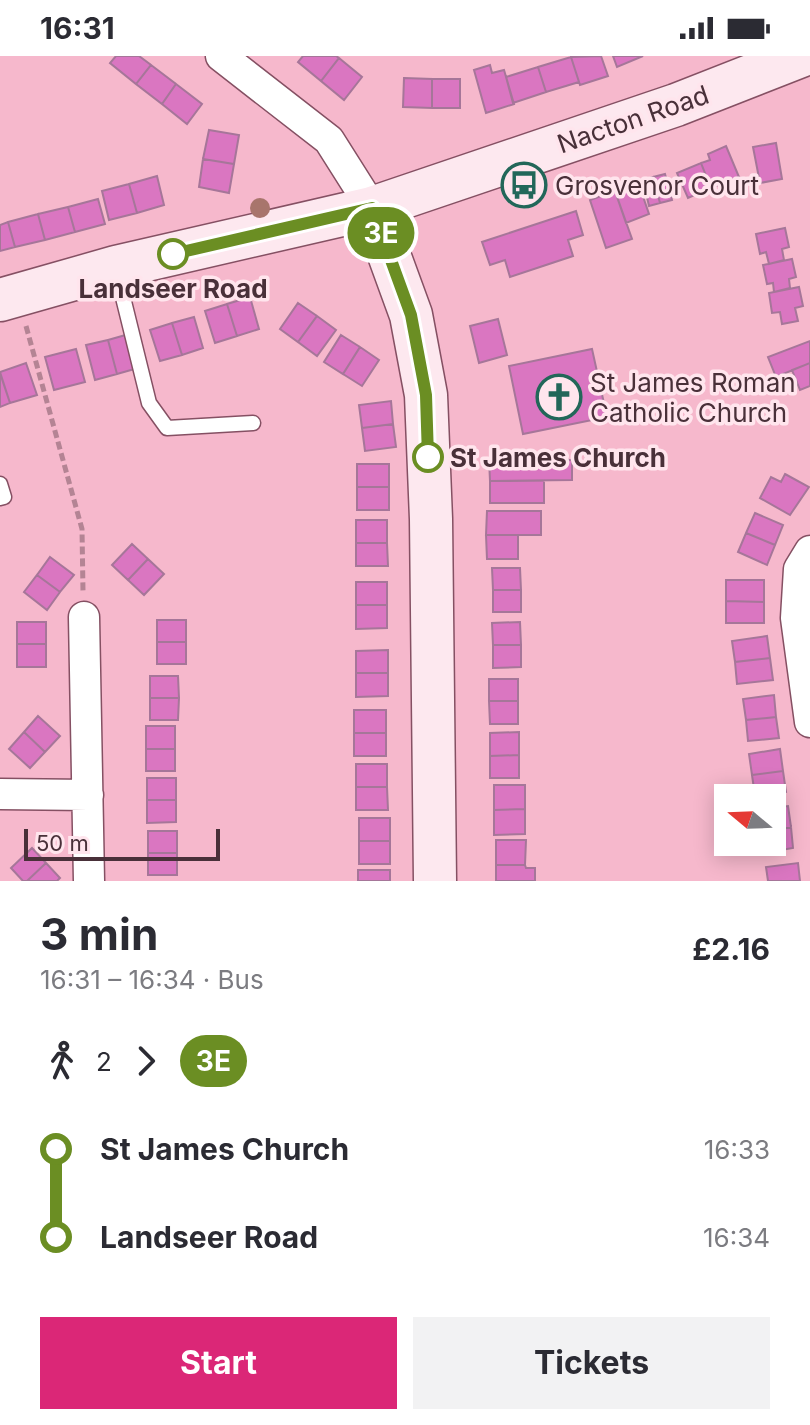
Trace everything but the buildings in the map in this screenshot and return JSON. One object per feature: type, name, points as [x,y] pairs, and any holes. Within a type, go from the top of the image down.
[{"type":"street","points":[[221,56],[329,140],[372,208],[411,315],[426,395],[431,519],[435,881]]},
{"type":"street","name":"Nacton Road","points":[[9,297],[116,267],[372,208],[676,105],[801,56]]},
{"type":"street","points":[[810,551],[799,569],[796,618],[810,722]]},
{"type":"street","points":[[84,617],[89,881]]},
{"type":"street","points":[[0,794],[88,795]]},
{"type":"lane","points":[[116,267],[149,403],[167,428],[253,423]]},
{"type":"lane","points":[[0,484],[4,497],[0,498]]},
{"type":"path","points":[[9,297],[82,529],[84,617]]},
{"type":"bus line","name":"3E","points":[[173,254],[372,208],[411,315],[426,395],[428,457]]},
{"type":"place","name":"Grosvenor Court","points":[[524,185]]},
{"type":"place","name":"Landseer Road","points":[[173,254]]},
{"type":"place","name":"St James Roman Catholic Church","points":[[559,397]]},
{"type":"place","name":"St James Church","points":[[428,457]]}]
